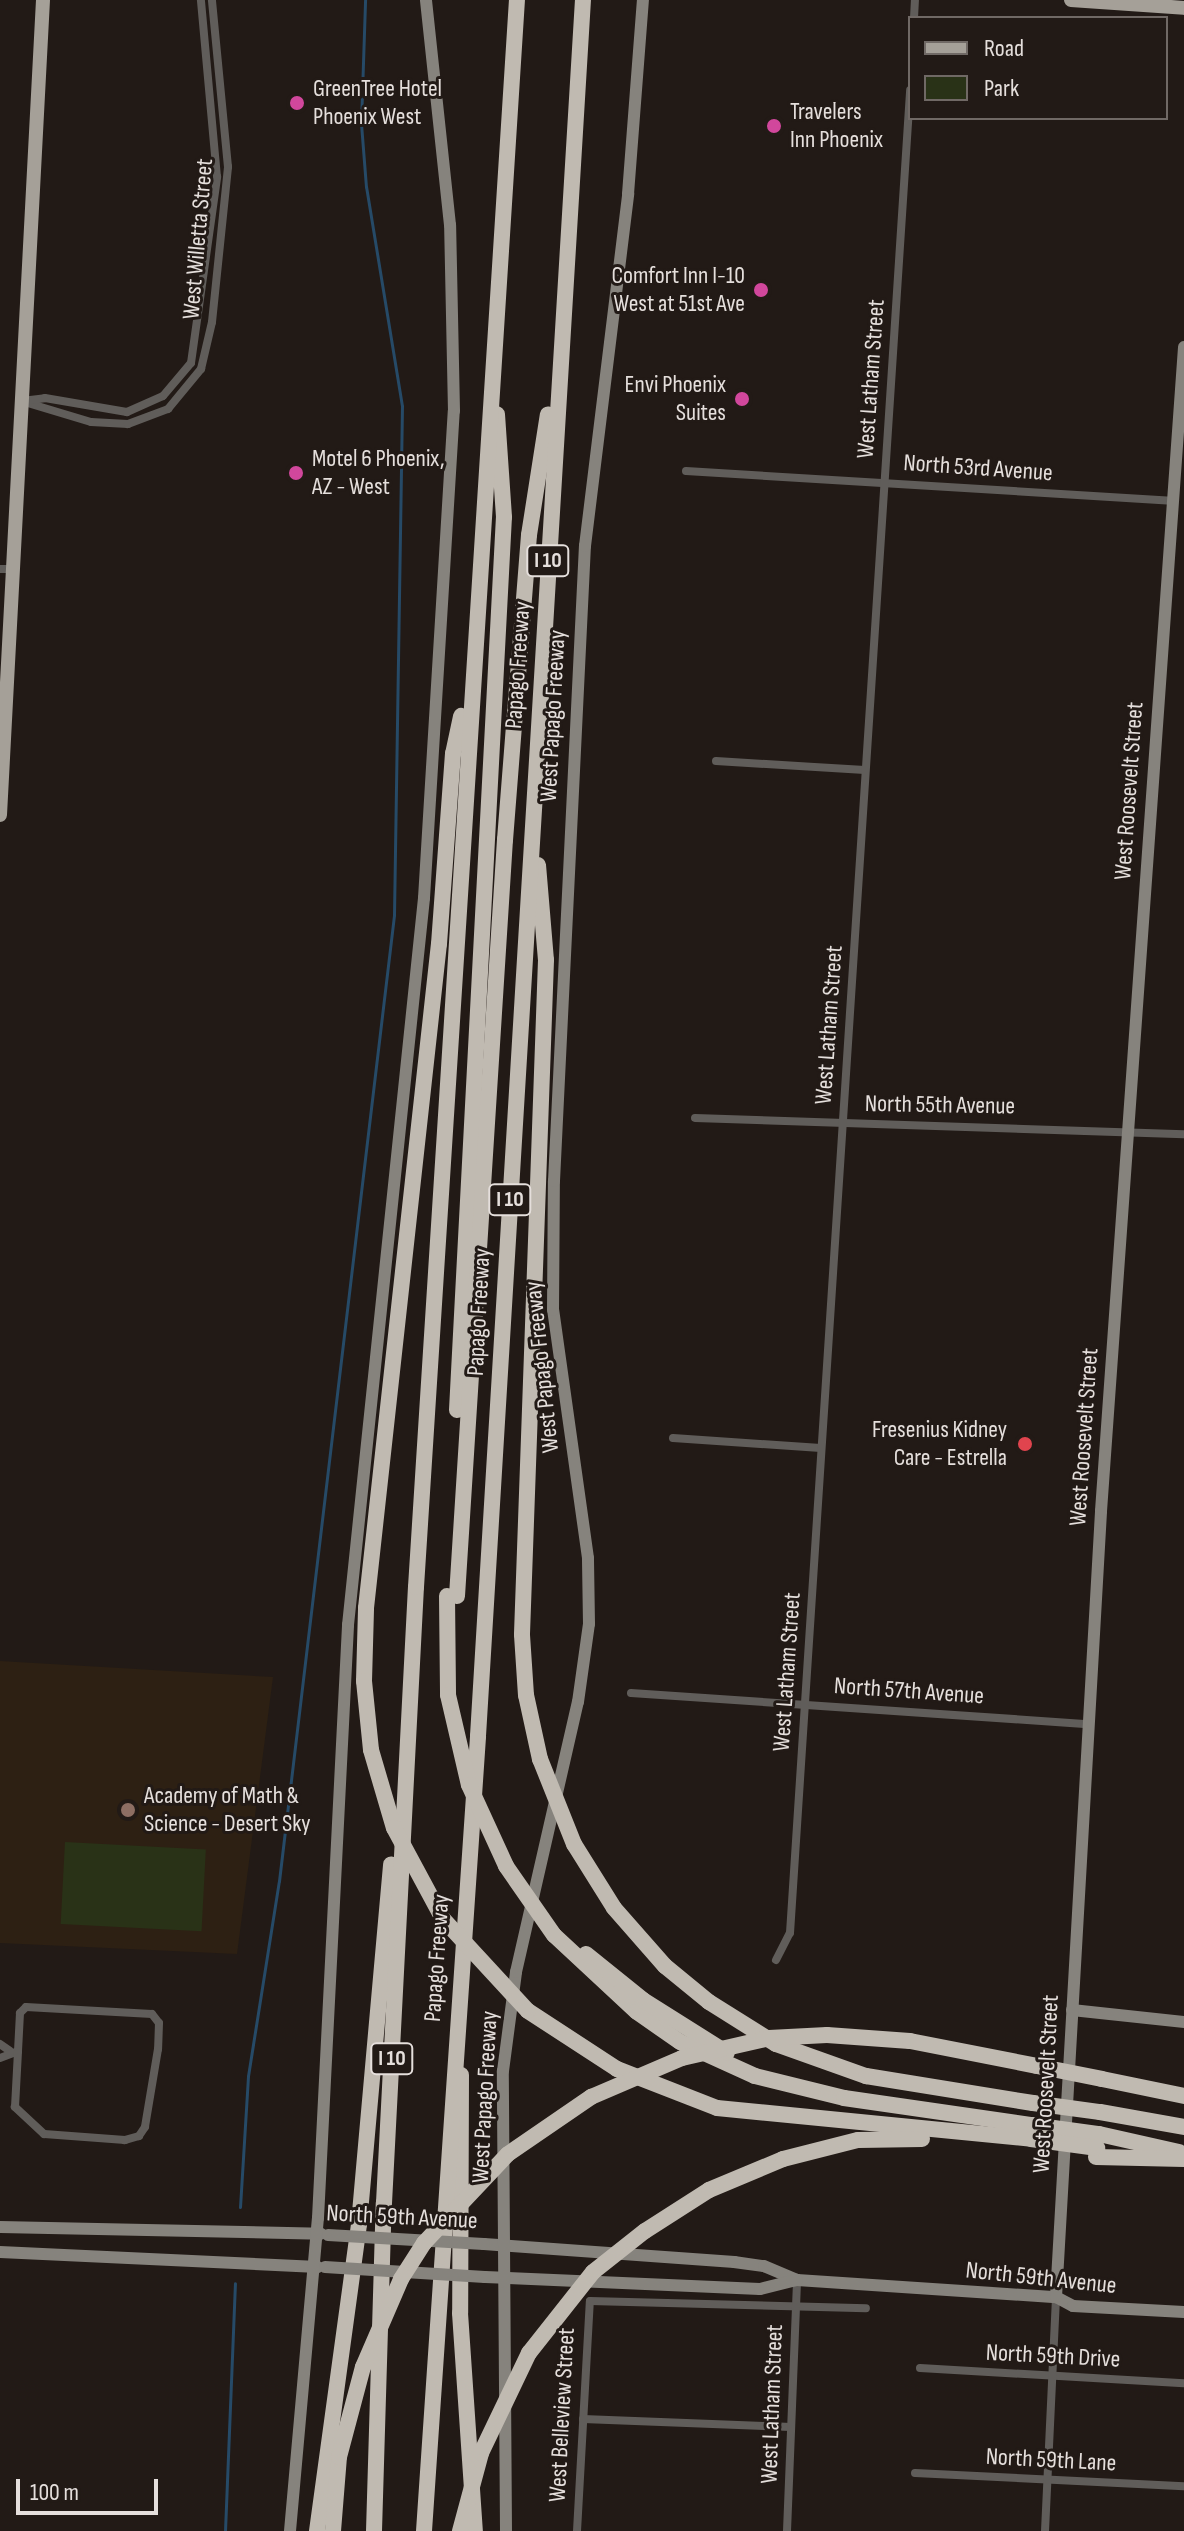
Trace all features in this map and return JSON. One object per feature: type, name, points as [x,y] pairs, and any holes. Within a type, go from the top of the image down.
[{"type":"highway","name":"Papago Freeway","points":[[374,2531],[384,2203],[416,1587],[517,0]]},
{"type":"highway","name":"Papago Freeway","points":[[424,2531],[583,0]]},
{"type":"highway","points":[[452,1596],[529,535],[563,314]]},
{"type":"highway","points":[[493,353],[504,517],[452,1596],[456,1662],[470,1754],[497,1827],[558,1932],[590,1973],[680,2042],[755,2076],[844,2098],[1098,2134],[1184,2156]]},
{"type":"highway","points":[[473,664],[453,754],[439,944],[366,1608],[364,1681],[371,1750],[394,1828],[443,1919],[528,2011],[617,2069],[717,2108],[1032,2126],[1098,2134],[1184,2129]]},
{"type":"highway","points":[[533,808],[546,960],[522,1635],[530,1720],[540,1759],[574,1844],[614,1908],[657,1957],[746,2027],[810,2058],[1032,2126]]},
{"type":"highway","points":[[317,2531],[362,2196],[416,1587]]},
{"type":"highway","points":[[458,2010],[464,2124],[460,2313],[475,2531]]},
{"type":"highway","points":[[333,2531],[339,2457],[363,2367],[401,2279],[424,2243],[508,2154],[591,2097],[670,2062],[769,2038],[827,2035],[910,2041],[1184,2096]]},
{"type":"highway","points":[[460,2531],[481,2453],[529,2353],[593,2272],[645,2231],[744,2173],[858,2140],[922,2139],[1032,2126]]},
{"type":"main road","points":[[0,815],[6,569],[21,401],[43,0]]},
{"type":"main road","points":[[290,2531],[319,2267],[348,1625],[424,898],[454,411],[450,225],[426,0]]},
{"type":"main road","name":"West Papago Freeway","points":[[506,2531],[501,2099],[510,2011],[578,1702],[589,1624],[588,1558],[553,1310],[554,1181],[585,546],[628,194],[643,0]]},
{"type":"main road","points":[[1071,0],[1184,8]]},
{"type":"main road","name":"West Roosevelt Street","points":[[1056,2297],[1088,1724],[1184,347]]},
{"type":"main road","points":[[1072,2010],[1184,2022]]},
{"type":"main road","name":"North 59th Avenue","points":[[0,2227],[321,2234],[501,2244],[764,2266],[797,2280]]},
{"type":"main road","name":"North 59th Avenue","points":[[0,2252],[760,2289],[797,2280],[1056,2297],[1073,2306],[1184,2312]]},
{"type":"street","name":"West Willetta Street","points":[[21,401],[45,398],[111,413],[151,405],[191,363],[213,212],[216,145],[201,0]]},
{"type":"street","name":"West Willetta Street","points":[[21,401],[104,424],[157,415],[198,375],[212,322],[228,167],[212,0]]},
{"type":"street","name":"West Latham Street","points":[[776,1960],[790,1933],[908,120]]},
{"type":"street","name":"North 53rd Avenue","points":[[686,471],[1171,501]]},
{"type":"street","points":[[716,761],[865,770]]},
{"type":"street","name":"North 55th Avenue","points":[[695,1118],[1184,1134]]},
{"type":"street","points":[[673,1438],[821,1448]]},
{"type":"street","name":"North 57th Avenue","points":[[631,1693],[1088,1724]]},
{"type":"street","points":[[26,2007],[152,2014],[159,2023],[158,2049],[145,2127],[139,2136],[125,2140],[44,2134],[15,2107],[14,2051],[20,2013],[26,2007]]},
{"type":"street","points":[[0,2044],[14,2051]]},
{"type":"street","points":[[0,2058],[14,2051]]},
{"type":"street","name":"West Latham Street","points":[[787,2531],[797,2280]]},
{"type":"street","name":"West Roosevelt Street","points":[[1045,2531],[1056,2297]]},
{"type":"street","name":"West Belleview Street","points":[[577,2531],[590,2301],[796,2306]]},
{"type":"street","points":[[796,2306],[866,2308]]},
{"type":"street","name":"North 59th Drive","points":[[920,2368],[1184,2383]]},
{"type":"street","points":[[583,2419],[791,2427]]},
{"type":"street","name":"North 59th Lane","points":[[915,2473],[1184,2486]]},
{"type":"shaded area","name":"Academy of Math & Science - Desert Sky","points":[[0,1661],[273,1677],[237,1954],[0,1943]]},
{"type":"green space","points":[[65,1842],[206,1849],[202,1931],[61,1924]]},
{"type":"waterway","points":[[240,2207],[248,2076],[279,1881],[394,915],[402,406],[366,187],[361,123],[365,0]]},
{"type":"waterway","points":[[225,2531],[235,2283]]},
{"type":"place","name":"GreenTree Hotel Phoenix West","points":[[297,103]]},
{"type":"place","name":"Travelers Inn Phoenix","points":[[774,126]]},
{"type":"place","name":"Comfort Inn I-10 West at 51st Ave","points":[[761,290]]},
{"type":"place","name":"Envi Phoenix Suites","points":[[742,399]]},
{"type":"place","name":"Motel 6 Phoenix, AZ - West","points":[[296,473]]},
{"type":"place","name":"Fresenius Kidney Care - Estrella","points":[[1025,1444]]},
{"type":"place","name":"Academy of Math & Science - Desert Sky","points":[[128,1810]]}]
